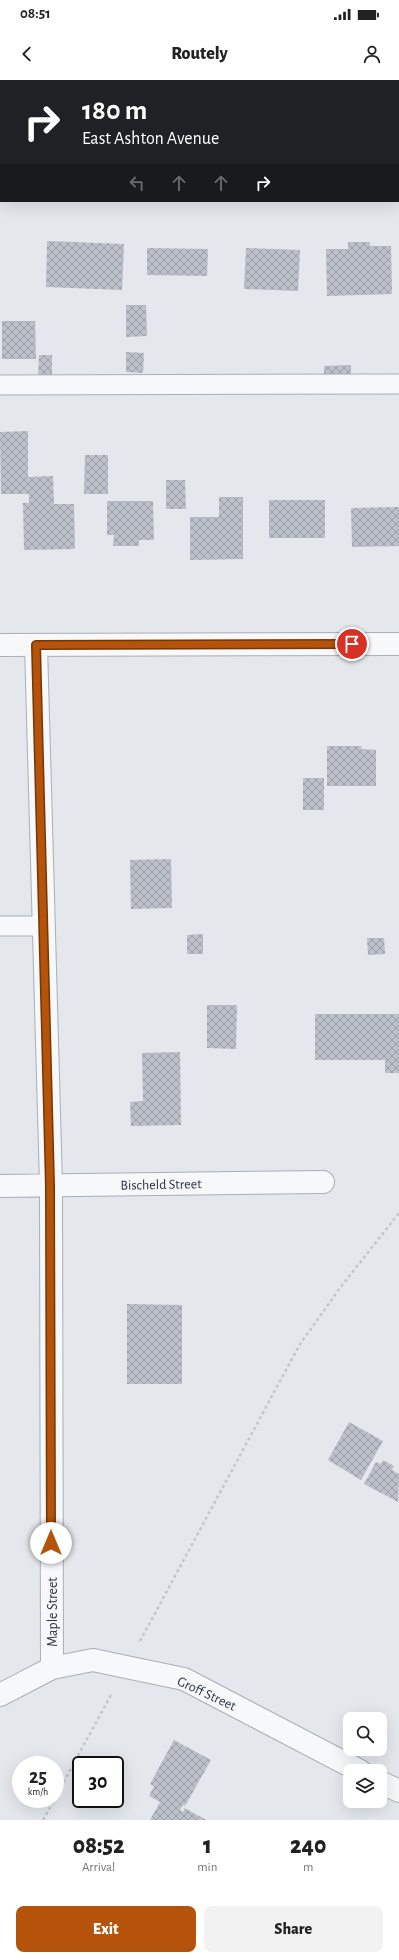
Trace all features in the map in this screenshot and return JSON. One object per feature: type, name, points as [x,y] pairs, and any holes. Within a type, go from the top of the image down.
[{"type":"street","points":[[0,645],[399,644]]},
{"type":"street","name":"Maple Street","points":[[36,645],[50,1186],[52,1668]]},
{"type":"street","name":"Bischeld Street","points":[[0,1186],[323,1182]]},
{"type":"street","name":"Groff Street","points":[[0,1695],[52,1668],[93,1660],[184,1679],[347,1764]]},
{"type":"street","points":[[387,1786],[399,1792]]},
{"type":"lane","points":[[0,385],[399,384]]},
{"type":"lane","points":[[0,926],[44,926]]},
{"type":"path","points":[[64,1782],[300,1344],[340,1288],[399,1213]]},
{"type":"path","points":[[43,1820],[50,1808]]},
{"type":"building","points":[[47,241],[124,244],[122,290],[46,287]]},
{"type":"building","points":[[348,242],[370,242],[370,246],[391,246],[392,294],[327,296],[326,249],[348,249]]},
{"type":"building","points":[[147,248],[208,249],[207,276],[147,275]]},
{"type":"building","points":[[246,248],[300,250],[298,291],[244,289]]},
{"type":"building","points":[[126,305],[146,305],[147,336],[126,337]]},
{"type":"building","points":[[2,321],[35,321],[36,359],[2,359]]},
{"type":"building","points":[[126,352],[144,353],[143,373],[126,372]]},
{"type":"building","points":[[39,355],[52,355],[52,378],[38,378]]},
{"type":"building","points":[[351,365],[351,377],[324,377],[324,366]]},
{"type":"building","points":[[28,431],[28,477],[53,476],[54,504],[74,504],[75,549],[24,550],[23,503],[29,503],[29,494],[1,494],[0,432]]},
{"type":"building","points":[[85,455],[108,455],[108,494],[84,494]]},
{"type":"building","points":[[166,480],[185,480],[186,509],[166,509]]},
{"type":"building","points":[[219,497],[243,497],[243,559],[190,560],[190,517],[219,517]]},
{"type":"building","points":[[269,500],[325,500],[325,538],[269,538]]},
{"type":"building","points":[[107,501],[153,501],[154,540],[139,540],[139,546],[113,546],[114,535],[107,535]]},
{"type":"building","points":[[399,507],[399,546],[352,547],[351,508]]},
{"type":"building","points":[[327,746],[362,746],[361,749],[376,750],[376,786],[327,786]]},
{"type":"building","points":[[303,778],[324,778],[324,810],[303,810]]},
{"type":"building","points":[[171,859],[172,908],[131,909],[130,860]]},
{"type":"building","points":[[203,934],[203,954],[187,954],[187,935]]},
{"type":"building","points":[[367,938],[384,938],[385,954],[368,955]]},
{"type":"building","points":[[207,1005],[237,1005],[236,1049],[207,1048]]},
{"type":"building","points":[[315,1014],[399,1014],[399,1073],[385,1073],[385,1060],[315,1060]]},
{"type":"building","points":[[180,1052],[181,1125],[131,1126],[130,1102],[143,1101],[142,1053]]},
{"type":"building","points":[[127,1304],[182,1305],[182,1384],[127,1384]]},
{"type":"building","points":[[349,1422],[383,1441],[361,1480],[328,1460]]},
{"type":"building","points":[[383,1460],[394,1466],[392,1470],[399,1474],[398,1502],[364,1484],[376,1462],[381,1464]]},
{"type":"building","points":[[174,1740],[211,1760],[185,1806],[183,1805],[180,1810],[183,1812],[185,1808],[206,1820],[150,1820],[160,1802],[149,1796],[154,1786],[150,1784]]},
{"type":"route","points":[[51,1543],[50,1186],[36,645],[352,644]]}]
